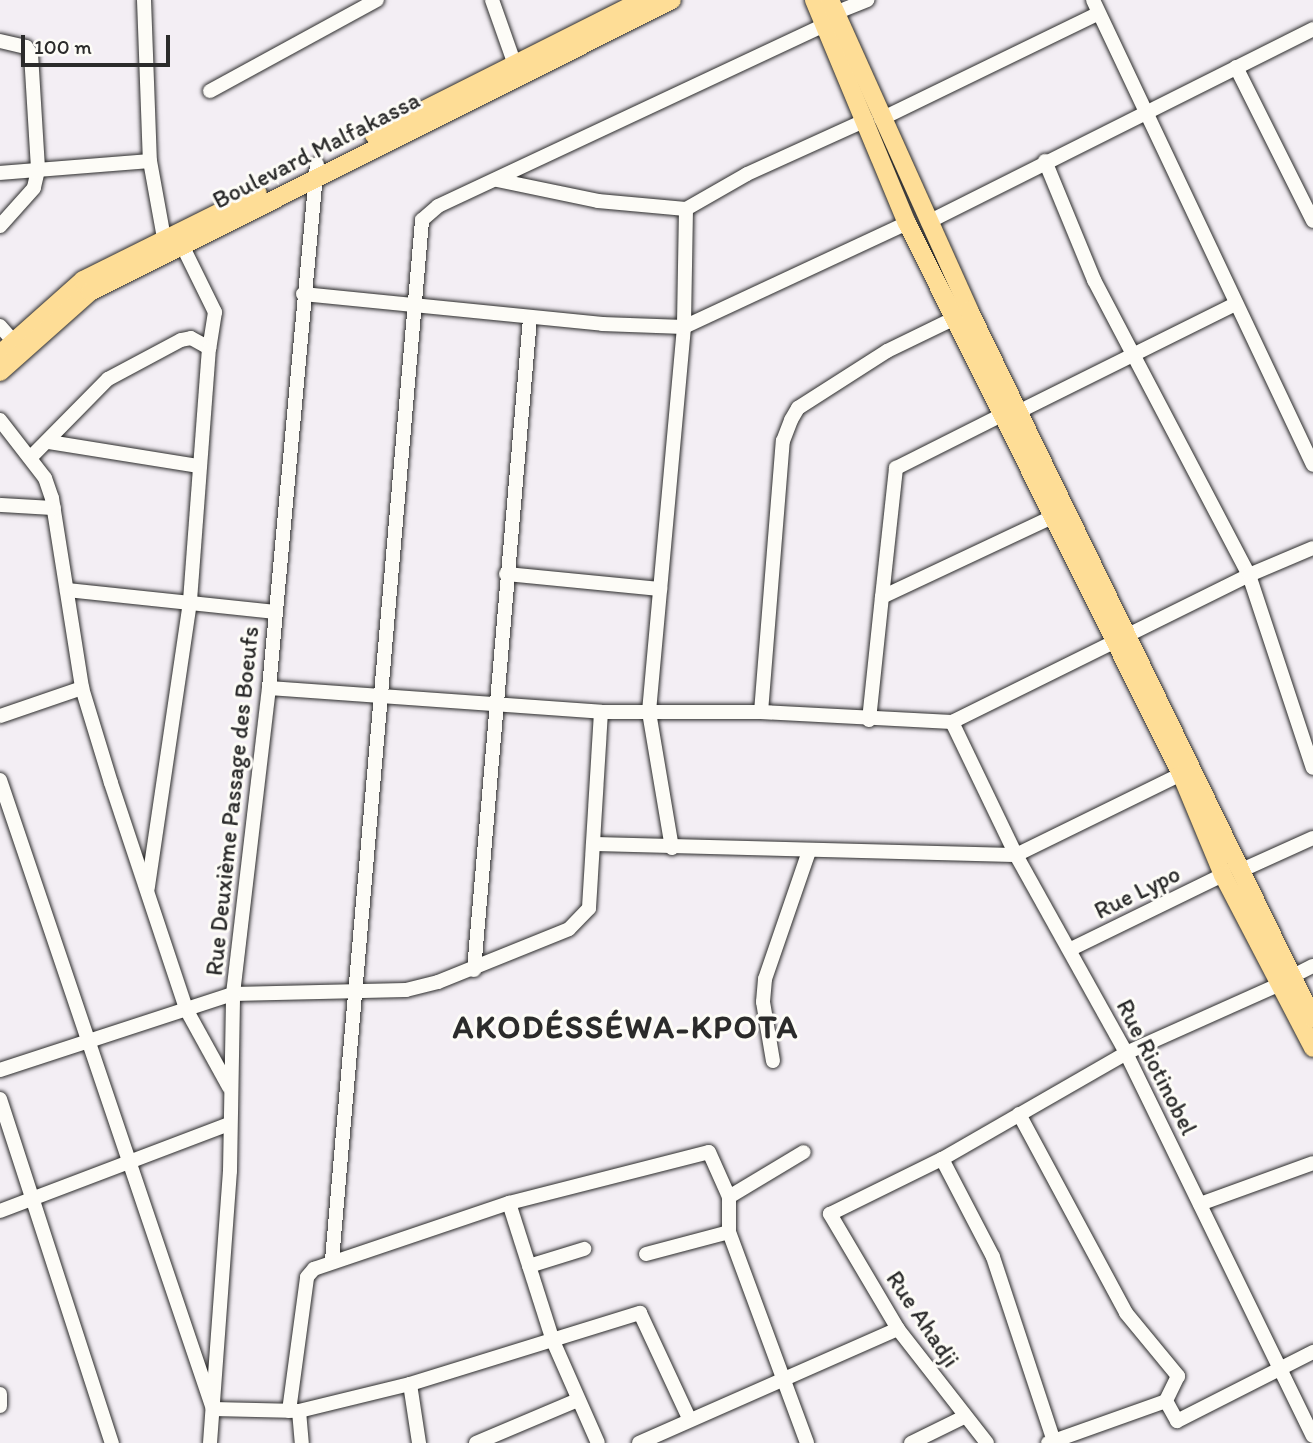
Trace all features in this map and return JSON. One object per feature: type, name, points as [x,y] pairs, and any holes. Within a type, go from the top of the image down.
[{"type":"main road","points":[[315,171],[514,62],[643,0]]},
{"type":"main road","name":"Boulevard Malfakassa","points":[[0,372],[17,345],[68,290],[164,238],[315,171],[673,0]]},
{"type":"main road","points":[[814,0],[830,13],[874,119],[907,223],[953,319],[1010,413],[1122,641],[1242,870],[1311,1040]]},
{"type":"main road","points":[[874,119],[928,222],[1010,413],[1050,518],[1122,641],[1223,875],[1286,980],[1313,1019]]},
{"type":"main road","name":"Boulevard Malfakassa","points":[[0,354],[17,345],[75,302],[315,171]]},
{"type":"street","points":[[144,0],[150,162],[164,238]]},
{"type":"street","points":[[209,91],[350,7],[377,0]]},
{"type":"street","points":[[492,0],[514,62]]},
{"type":"street","points":[[332,1260],[422,220],[438,206],[497,180],[830,13],[867,0]]},
{"type":"street","points":[[497,180],[586,200],[687,209],[772,162],[874,119],[1096,6],[1234,305],[1313,465]]},
{"type":"street","points":[[928,222],[1144,111],[1313,29]]},
{"type":"street","points":[[0,41],[26,47],[31,54],[38,170],[34,188],[0,226]]},
{"type":"street","points":[[1236,67],[1313,220]]},
{"type":"street","points":[[1045,161],[1094,281],[1249,575],[1313,768]]},
{"type":"street","points":[[0,173],[150,162]]},
{"type":"street","name":"Rue Deuxième Passage des Boeufs","points":[[210,1443],[229,1124],[233,994],[269,688],[315,171]]},
{"type":"street","points":[[672,848],[649,712],[684,327],[687,209]]},
{"type":"street","points":[[303,294],[530,318],[684,327],[907,223]]},
{"type":"street","points":[[148,888],[190,602],[209,348],[215,312],[182,245]]},
{"type":"street","points":[[869,720],[896,468],[1234,305]]},
{"type":"street","points":[[474,970],[493,705],[530,318]]},
{"type":"street","points":[[761,712],[783,441],[791,420],[798,408],[878,356],[953,319]]},
{"type":"street","points":[[0,326],[17,345]]},
{"type":"street","points":[[31,457],[49,442],[108,379],[151,353],[191,338],[209,348]]},
{"type":"street","points":[[0,420],[45,478],[54,508],[82,688],[186,1009],[230,1088]]},
{"type":"street","points":[[49,442],[199,466]]},
{"type":"street","points":[[0,505],[54,508]]},
{"type":"street","points":[[882,597],[1050,518]]},
{"type":"street","points":[[269,688],[601,712],[761,712],[869,720],[952,722],[1122,641],[1249,575],[1313,548]]},
{"type":"street","points":[[506,575],[660,589]]},
{"type":"street","points":[[67,590],[276,612]]},
{"type":"street","points":[[0,716],[82,688]]},
{"type":"street","points":[[0,1070],[233,994],[405,989],[474,970],[583,919],[589,908],[601,712]]},
{"type":"street","name":"Rue Riotinobel","points":[[952,722],[1016,855],[1071,949],[1126,1053],[1313,1436]]},
{"type":"street","points":[[593,844],[1016,855],[1181,774]]},
{"type":"street","points":[[0,780],[214,1409],[294,1411],[410,1384],[640,1314],[690,1420]]},
{"type":"street","points":[[1242,870],[1313,838]]},
{"type":"street","points":[[773,1061],[763,1002],[765,979],[808,851]]},
{"type":"street","name":"Rue Lypo","points":[[1071,949],[1223,875]]},
{"type":"street","points":[[1019,1114],[1126,1313],[1178,1376],[1166,1401],[1051,1442],[1007,1293],[942,1159],[1019,1114],[1126,1053],[1313,967]]},
{"type":"street","points":[[0,1099],[112,1443]]},
{"type":"street","points":[[0,1211],[129,1158],[229,1124]]},
{"type":"street","points":[[302,1443],[294,1411],[307,1277],[332,1260],[509,1203],[691,1153],[709,1152],[729,1197],[729,1232],[807,1443]]},
{"type":"street","points":[[729,1197],[804,1152]]},
{"type":"street","name":"Rue Ahadji","points":[[942,1159],[830,1214],[898,1329],[964,1417],[987,1443]]},
{"type":"street","points":[[1200,1204],[1313,1163]]},
{"type":"street","points":[[509,1203],[553,1341],[598,1443]]},
{"type":"street","points":[[646,1254],[729,1232]]},
{"type":"street","points":[[529,1266],[584,1249]]},
{"type":"street","points":[[639,1443],[898,1329]]},
{"type":"street","points":[[1166,1401],[1177,1421],[1313,1352]]},
{"type":"street","points":[[410,1384],[419,1443]]},
{"type":"street","points":[[0,1394],[0,1406]]},
{"type":"street","points":[[476,1443],[578,1400]]},
{"type":"street","points":[[911,1443],[964,1417]]},
{"type":"district","name":"AKODÉSSÉWA-KPOTA","points":[[626,1027]]}]
